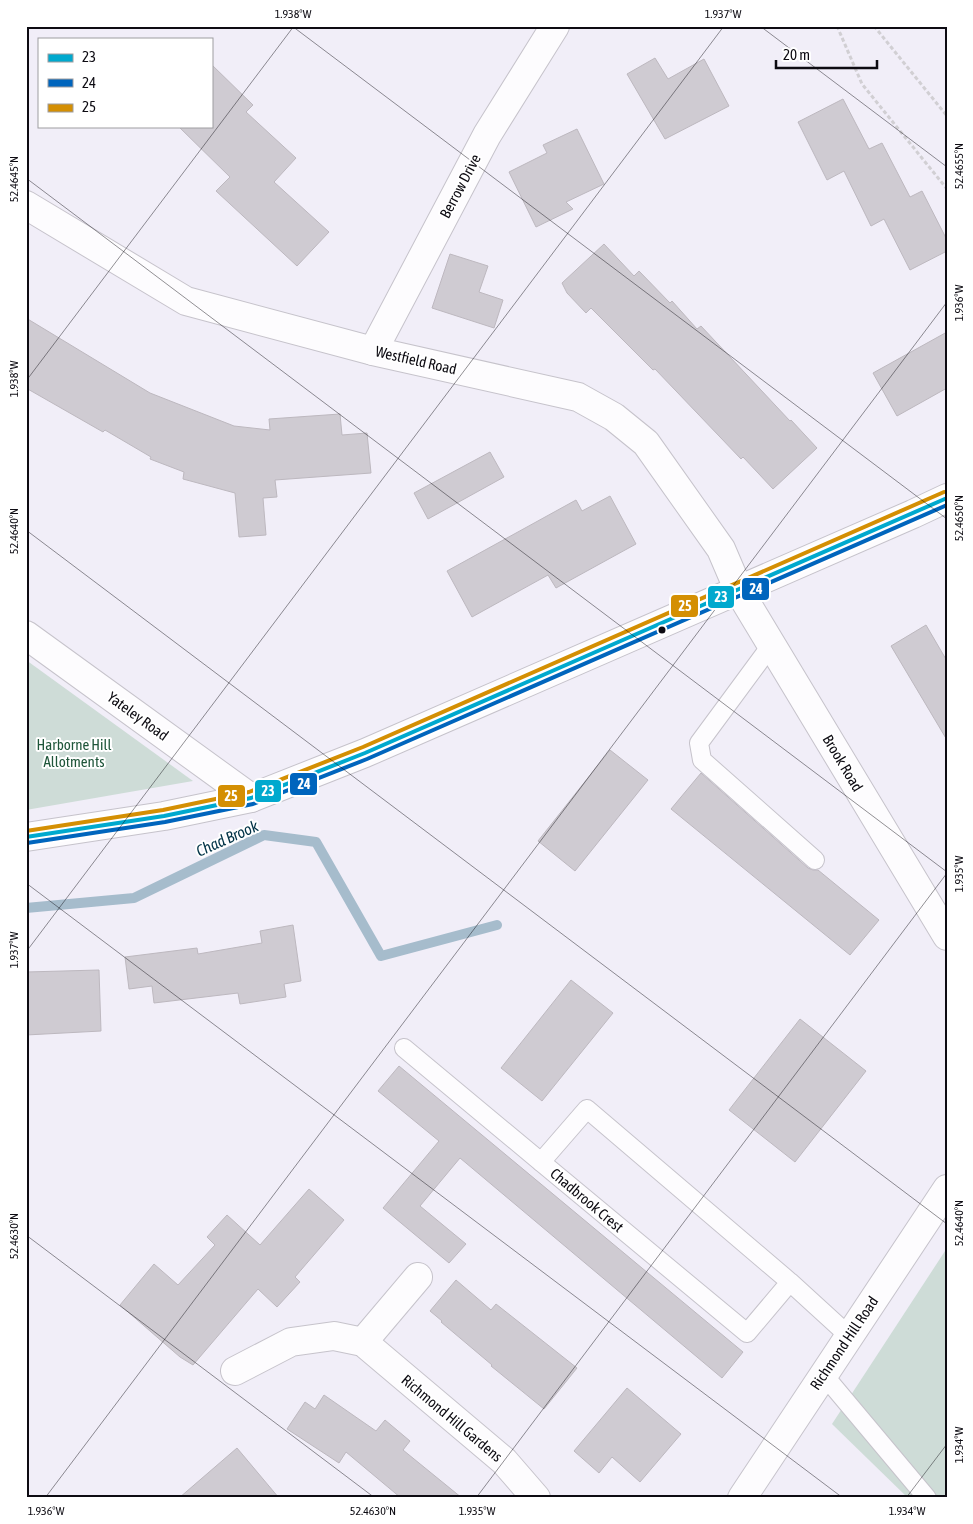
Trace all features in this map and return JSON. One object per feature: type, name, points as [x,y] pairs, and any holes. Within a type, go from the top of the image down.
[{"type":"street","name":"Berrow Drive","points":[[372,351],[487,135],[555,26]]},
{"type":"street","name":"Westfield Road","points":[[26,205],[186,302],[372,351],[578,397],[614,417],[646,443],[721,549],[739,591]]},
{"type":"street","points":[[26,837],[164,816],[251,798],[365,753],[739,591],[947,498]]},
{"type":"street","name":"Brook Road","points":[[739,591],[947,936]]},
{"type":"street","name":"Yateley Road","points":[[26,634],[251,798]]},
{"type":"street","name":"Richmond Hill Road","points":[[742,1498],[848,1335],[947,1190]]},
{"type":"street","points":[[363,1342],[418,1277]]},
{"type":"street","name":"Richmond Hill Gardens","points":[[235,1371],[291,1342],[334,1336],[363,1342],[504,1461],[536,1498]]},
{"type":"lane","points":[[772,644],[699,743],[702,760],[815,860]]},
{"type":"lane","points":[[404,1048],[541,1162]]},
{"type":"lane","name":"Chadbrook Crest","points":[[790,1282],[747,1334],[541,1162],[587,1109],[790,1282],[848,1335]]},
{"type":"lane","points":[[823,1374],[927,1498]]},
{"type":"path","points":[[837,26],[862,84],[947,190]]},
{"type":"path","points":[[874,26],[947,116]]},
{"type":"green space","name":"Harborne Hill Allotments","points":[[26,660],[193,781],[26,810]]},
{"type":"green space","points":[[947,1248],[947,1498],[908,1498],[832,1424]]},
{"type":"building","points":[[655,58],[668,79],[704,59],[729,106],[665,139],[627,74]]},
{"type":"building","points":[[212,65],[253,105],[246,112],[296,158],[274,182],[329,232],[297,266],[216,191],[230,177],[180,128],[212,128]]},
{"type":"building","points":[[843,99],[869,149],[882,143],[910,197],[922,191],[947,240],[947,251],[910,270],[884,219],[871,226],[844,171],[827,180],[798,122]]},
{"type":"building","points":[[577,129],[604,184],[566,202],[573,209],[536,227],[509,172],[547,153],[543,145]]},
{"type":"building","points":[[604,244],[634,276],[639,271],[670,303],[672,301],[697,329],[701,326],[817,448],[773,489],[743,457],[741,459],[655,369],[653,370],[591,308],[586,313],[567,293],[562,283]]},
{"type":"building","points":[[450,254],[488,266],[479,292],[503,300],[494,328],[432,308]]},
{"type":"building","points":[[26,318],[150,393],[234,426],[270,430],[269,419],[340,414],[342,435],[367,433],[371,473],[275,480],[277,497],[263,498],[266,535],[239,537],[235,493],[183,479],[184,472],[150,459],[151,457],[105,430],[103,432],[26,388]]},
{"type":"building","points":[[947,332],[947,388],[897,416],[873,373]]},
{"type":"building","points":[[490,452],[504,477],[428,519],[414,493]]},
{"type":"building","points":[[610,496],[636,544],[556,588],[548,575],[472,617],[447,571],[576,500],[582,511]]},
{"type":"building","points":[[926,625],[947,661],[947,740],[891,646]]},
{"type":"building","points":[[610,750],[648,780],[575,871],[538,841]]},
{"type":"building","points":[[701,773],[808,868],[818,870],[879,920],[850,955],[671,809]]},
{"type":"building","points":[[293,925],[301,981],[284,984],[286,997],[240,1004],[238,993],[154,1003],[152,986],[129,989],[125,957],[197,948],[198,954],[262,943],[260,931]]},
{"type":"building","points":[[99,970],[101,1031],[26,1035],[26,972]]},
{"type":"building","points":[[571,980],[613,1013],[542,1101],[501,1068]]},
{"type":"building","points":[[800,1019],[866,1071],[795,1162],[729,1110]]},
{"type":"building","points":[[399,1066],[743,1352],[722,1378],[460,1158],[420,1206],[466,1244],[449,1263],[383,1208],[439,1141],[378,1091]]},
{"type":"building","points":[[309,1189],[344,1220],[295,1277],[300,1282],[277,1307],[258,1289],[193,1365],[180,1357],[120,1305],[154,1264],[178,1285],[215,1245],[207,1237],[227,1215],[260,1245]]},
{"type":"building","points":[[456,1280],[491,1310],[496,1304],[577,1368],[544,1409],[491,1366],[430,1311]]},
{"type":"building","points":[[627,1388],[681,1434],[640,1482],[612,1457],[599,1473],[574,1451]]},
{"type":"building","points":[[324,1395],[376,1431],[385,1420],[410,1441],[403,1450],[462,1498],[401,1498],[346,1452],[339,1463],[287,1429],[305,1402],[315,1409]]},
{"type":"building","points":[[237,1448],[279,1498],[179,1498]]},
{"type":"waterway","name":"Chad Brook","points":[[26,908],[134,898],[264,835],[316,842],[381,956],[497,925]]},
{"type":"transit line","name":"25","points":[[26,831],[163,810],[249,792],[363,747],[944,492]]},
{"type":"transit line","name":"23","points":[[26,837],[164,816],[251,798],[365,753],[947,498]]},
{"type":"transit line","name":"24","points":[[27,843],[165,822],[253,804],[367,759],[947,505]]}]
